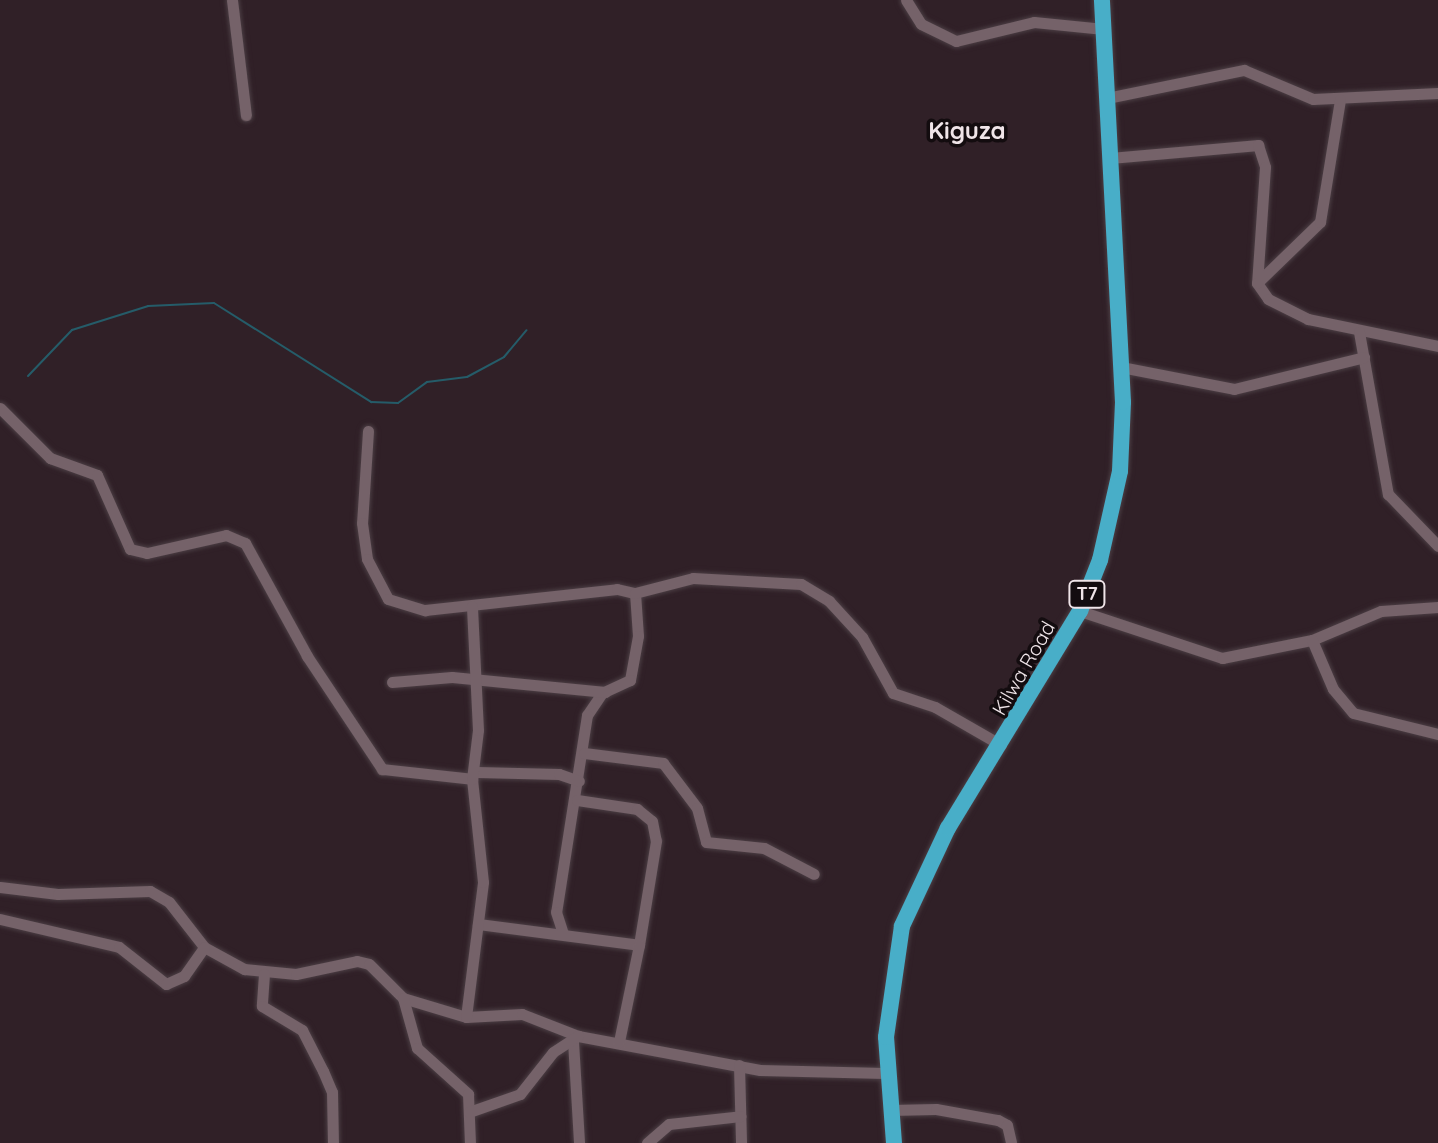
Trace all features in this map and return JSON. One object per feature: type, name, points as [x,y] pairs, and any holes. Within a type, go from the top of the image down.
[{"type":"highway","name":"Kilwa Road","points":[[894,1143],[885,1073],[889,983],[911,900],[1080,611],[1100,560],[1120,471],[1121,367],[1102,0]]},
{"type":"street","points":[[232,0],[246,115]]},
{"type":"street","points":[[906,0],[921,24],[956,41],[1034,22],[1104,29]]},
{"type":"street","points":[[1107,98],[1244,70],[1301,96],[1340,100],[1438,93]]},
{"type":"street","points":[[1257,283],[1320,222],[1340,100]]},
{"type":"street","points":[[1110,158],[1258,145],[1265,167],[1257,283],[1282,309],[1359,332],[1438,346]]},
{"type":"street","points":[[1359,332],[1388,494],[1438,546]]},
{"type":"street","points":[[1121,367],[1234,389],[1364,357]]},
{"type":"street","points":[[0,408],[50,458],[97,475],[130,549],[147,553],[226,535],[245,543],[307,656],[382,769],[474,776],[559,774],[579,781]]},
{"type":"street","points":[[368,431],[360,489],[375,582],[388,599],[409,608],[472,606],[617,589],[635,593],[693,578],[801,584],[829,601],[862,637],[893,693],[935,707],[1001,745]]},
{"type":"street","points":[[563,934],[556,912],[577,800],[587,715],[606,692],[630,680],[633,671],[635,593]]},
{"type":"street","points":[[466,1017],[483,872],[474,776],[472,606]]},
{"type":"street","points":[[1080,611],[1222,658],[1312,640],[1381,611],[1438,607]]},
{"type":"street","points":[[1312,640],[1333,689],[1353,713],[1438,734]]},
{"type":"street","points":[[392,682],[474,680],[606,692]]},
{"type":"street","points":[[584,753],[618,762],[663,763],[697,808],[706,842],[764,848],[814,874]]},
{"type":"street","points":[[577,800],[637,809],[652,821],[656,841],[619,1042]]},
{"type":"street","points":[[0,887],[58,894],[150,891],[169,902],[204,947],[264,974],[308,973],[357,961],[369,964],[403,998],[466,1017],[522,1014],[575,1038],[619,1042],[739,1065],[885,1073]]},
{"type":"street","points":[[0,919],[119,947],[166,984],[184,976],[204,947]]},
{"type":"street","points":[[478,924],[639,945]]},
{"type":"street","points":[[264,974],[262,1006],[302,1030],[332,1092],[333,1143]]},
{"type":"street","points":[[403,998],[417,1048],[462,1085],[469,1112],[470,1143]]},
{"type":"street","points":[[469,1112],[520,1094],[547,1058],[575,1038]]},
{"type":"street","points":[[575,1038],[579,1143]]},
{"type":"street","points":[[739,1065],[741,1143]]},
{"type":"street","points":[[890,1110],[936,1109],[998,1120],[1007,1125],[1011,1143]]},
{"type":"street","points":[[647,1143],[669,1124],[741,1116]]},
{"type":"waterway","points":[[28,376],[72,330],[148,306],[214,303],[371,402],[398,403],[427,382],[467,377],[504,357],[527,330]]},
{"type":"district","name":"Kiguza","points":[[967,131]]}]
